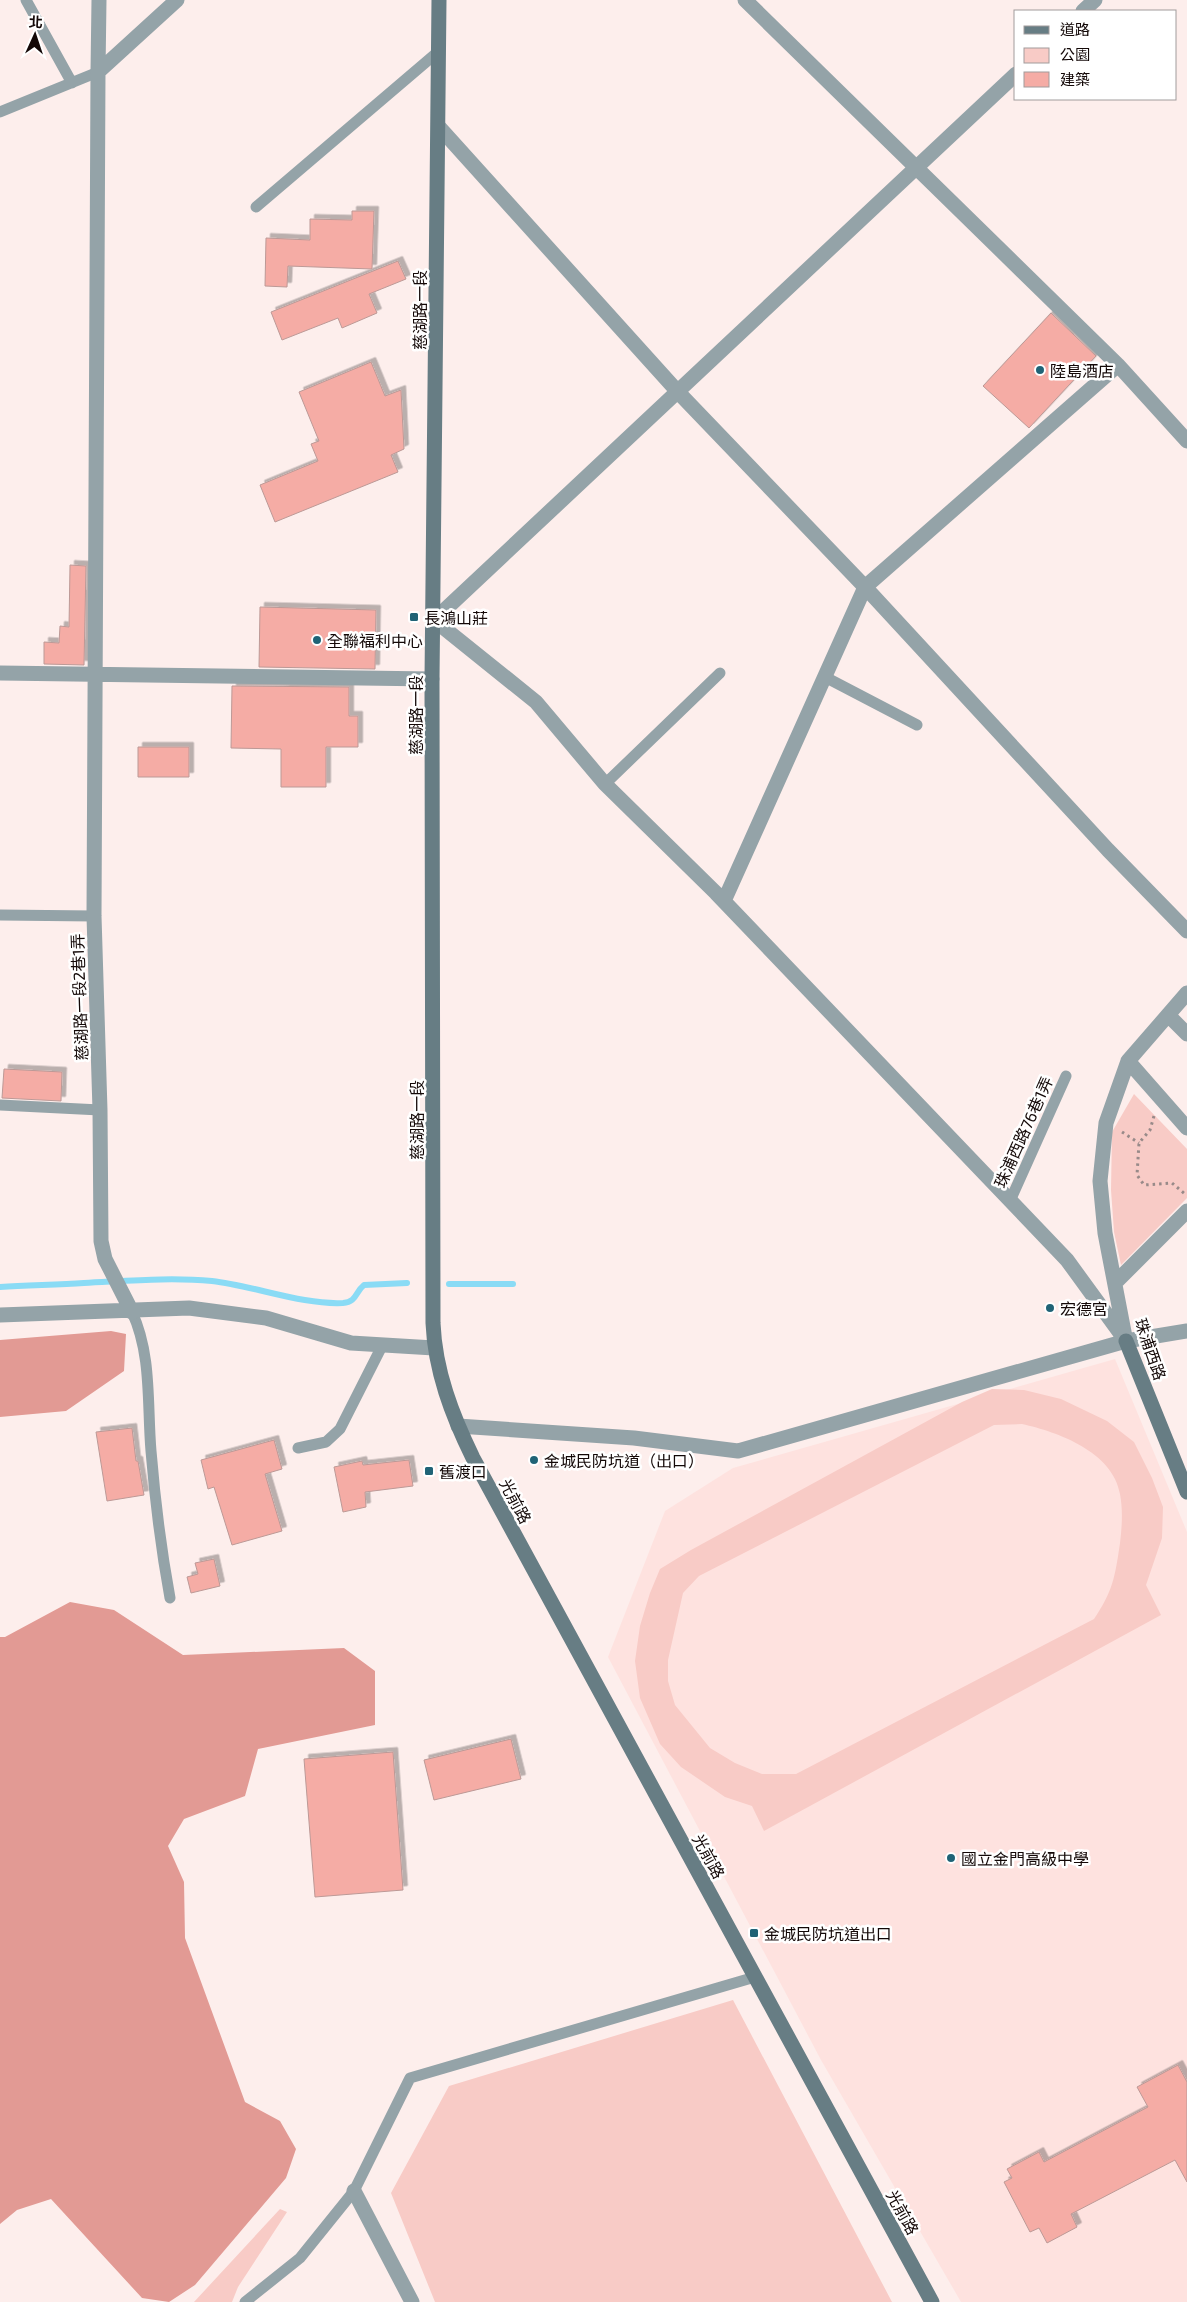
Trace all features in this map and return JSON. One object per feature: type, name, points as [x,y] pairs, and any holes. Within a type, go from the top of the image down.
[{"type":"main road","name":"慈湖路一段","points":[[439,0],[432,679],[434,1348],[458,1426]]},
{"type":"main road","name":"珠浦西路","points":[[1126,1341],[1187,1492]]},
{"type":"main road","name":"光前路","points":[[458,1426],[490,1490],[932,2302]]},
{"type":"street","name":"慈湖路一段2巷1弄","points":[[99,0],[97,675],[94,916],[100,1110],[101,1241],[111,1273],[132,1312]]},
{"type":"street","points":[[98,72],[177,0]]},
{"type":"street","points":[[745,0],[1118,365],[1187,441]]},
{"type":"street","points":[[1084,10],[1095,0]]},
{"type":"street","points":[[1014,76],[434,620],[536,702],[605,784],[724,901],[1067,1260],[1126,1341]]},
{"type":"street","points":[[438,127],[678,392],[865,588],[1108,850],[1187,931]]},
{"type":"street","points":[[724,901],[865,588],[1118,365]]},
{"type":"street","points":[[0,673],[432,679]]},
{"type":"street","points":[[1187,993],[1128,1062],[1187,1128]]},
{"type":"street","points":[[1168,1015],[1187,1034]]},
{"type":"street","name":"珠浦西路","points":[[1126,1341],[1105,1233],[1100,1181],[1106,1123],[1128,1062]]},
{"type":"street","points":[[1115,1282],[1187,1211]]},
{"type":"street","points":[[0,1314],[132,1312],[189,1308],[244,1314],[289,1324],[333,1339],[382,1346],[434,1348]]},
{"type":"street","points":[[458,1426],[634,1438],[738,1451],[1126,1341],[1187,1331]]},
{"type":"street","points":[[354,2191],[412,2302]]},
{"type":"lane","points":[[26,0],[72,82]]},
{"type":"lane","points":[[256,207],[439,51]]},
{"type":"lane","points":[[0,112],[98,72]]},
{"type":"lane","points":[[605,784],[720,673]]},
{"type":"lane","points":[[825,677],[917,724]]},
{"type":"lane","points":[[0,914],[94,916]]},
{"type":"lane","name":"珠浦西路76巷1弄","points":[[1010,1201],[1066,1076]]},
{"type":"lane","points":[[0,1105],[100,1110]]},
{"type":"lane","points":[[132,1312],[144,1350],[161,1550],[170,1598]]},
{"type":"lane","points":[[298,1448],[332,1438],[340,1429],[382,1346]]},
{"type":"lane","points":[[245,2302],[300,2258],[354,2191],[410,2078],[755,1977]]},
{"type":"path","points":[[1154,1115],[1150,1130],[1139,1143],[1137,1175],[1144,1185],[1172,1183],[1187,1196]]},
{"type":"path","points":[[1120,1131],[1139,1143]]},
{"type":"shaded area","points":[[111,1331],[126,1334],[124,1371],[66,1411],[0,1417],[0,1340]]},
{"type":"shaded area","name":"國立金門高級中學","points":[[1115,1359],[1187,1532],[1187,2302],[961,2302],[821,2060],[608,1657],[665,1511],[733,1468]]},
{"type":"shaded area","points":[[70,1602],[114,1610],[183,1655],[344,1648],[375,1671],[375,1725],[258,1749],[245,1796],[184,1819],[168,1846],[184,1882],[185,1938],[245,2102],[280,2121],[296,2149],[286,2178],[195,2285],[169,2302],[142,2298],[51,2199],[17,2210],[0,2224],[0,1637],[5,1637]]},
{"type":"green space","points":[[1134,1094],[1187,1149],[1187,1198],[1121,1265],[1114,1232],[1111,1190],[1112,1132]]},
{"type":"green space","points":[[992,1389],[1024,1390],[1061,1399],[1107,1421],[1134,1442],[1152,1478],[1163,1507],[1162,1538],[1146,1585],[1161,1615],[764,1831],[752,1806],[725,1797],[681,1767],[660,1744],[640,1698],[635,1661],[640,1626],[660,1569],[691,1550],[962,1402]],"holes":[[[1022,1424],[1052,1432],[1082,1446],[1095,1456],[1107,1466],[1115,1479],[1120,1494],[1122,1512],[1121,1531],[1115,1575],[1109,1592],[1094,1619],[796,1774],[762,1774],[735,1763],[710,1748],[675,1705],[668,1681],[668,1660],[683,1593],[699,1576],[994,1425]]]},
{"type":"green space","points":[[733,2000],[892,2302],[435,2302],[391,2193],[449,2086]]},
{"type":"green space","points":[[280,2209],[287,2212],[238,2287],[232,2302],[194,2302]]},
{"type":"building","points":[[352,211],[374,211],[372,269],[288,266],[287,287],[265,286],[266,238],[310,240],[310,219],[352,220]]},
{"type":"building","points":[[398,261],[406,279],[369,294],[377,313],[342,328],[338,318],[282,340],[271,312]]},
{"type":"building","name":"陸島酒店","points":[[1051,313],[1096,356],[1029,428],[983,386]]},
{"type":"building","points":[[371,362],[385,396],[401,390],[404,449],[391,455],[398,472],[275,522],[260,485],[318,461],[311,444],[319,441],[299,392]]},
{"type":"building","points":[[70,565],[86,566],[84,665],[44,664],[44,642],[59,643],[60,626],[69,627]]},
{"type":"building","name":"全聯福利中心","points":[[260,607],[376,610],[375,669],[259,667]]},
{"type":"building","points":[[232,686],[349,687],[349,716],[358,716],[358,747],[326,747],[326,787],[281,787],[281,749],[231,748]]},
{"type":"building","points":[[138,747],[189,747],[189,777],[138,777]]},
{"type":"building","points":[[4,1069],[62,1072],[61,1101],[2,1098]]},
{"type":"building","points":[[132,1428],[136,1461],[138,1461],[144,1495],[107,1501],[96,1432]]},
{"type":"building","points":[[274,1440],[282,1469],[265,1474],[282,1531],[232,1545],[214,1487],[208,1489],[201,1460]]},
{"type":"building","points":[[409,1460],[413,1486],[365,1492],[366,1507],[343,1512],[334,1467],[362,1461],[363,1465]]},
{"type":"building","points":[[214,1559],[220,1586],[191,1593],[187,1577],[198,1574],[195,1563]]},
{"type":"building","points":[[511,1739],[521,1779],[434,1800],[424,1760]]},
{"type":"building","points":[[393,1752],[403,1890],[315,1897],[304,1759]]},
{"type":"building","points":[[1178,2065],[1187,2082],[1187,2182],[1175,2160],[1071,2214],[1077,2227],[1047,2243],[1039,2228],[1030,2232],[1004,2182],[1012,2178],[1007,2169],[1039,2152],[1044,2162],[1148,2107],[1137,2087]]},
{"type":"waterway","points":[[0,1287],[180,1279],[228,1283],[311,1301],[343,1303],[351,1301],[364,1285],[407,1283]]},
{"type":"waterway","points":[[449,1284],[513,1284]]},
{"type":"place","name":"陸島酒店","points":[[1040,370]]},
{"type":"place","name":"長鴻山莊","points":[[414,617]]},
{"type":"place","name":"全聯福利中心","points":[[317,640]]},
{"type":"place","name":"宏德宮","points":[[1050,1308]]},
{"type":"place","name":"金城民防坑道（出口）","points":[[534,1460]]},
{"type":"place","name":"舊渡口","points":[[429,1471]]},
{"type":"place","name":"國立金門高級中學","points":[[951,1858]]},
{"type":"place","name":"金城民防坑道出口","points":[[754,1933]]}]
